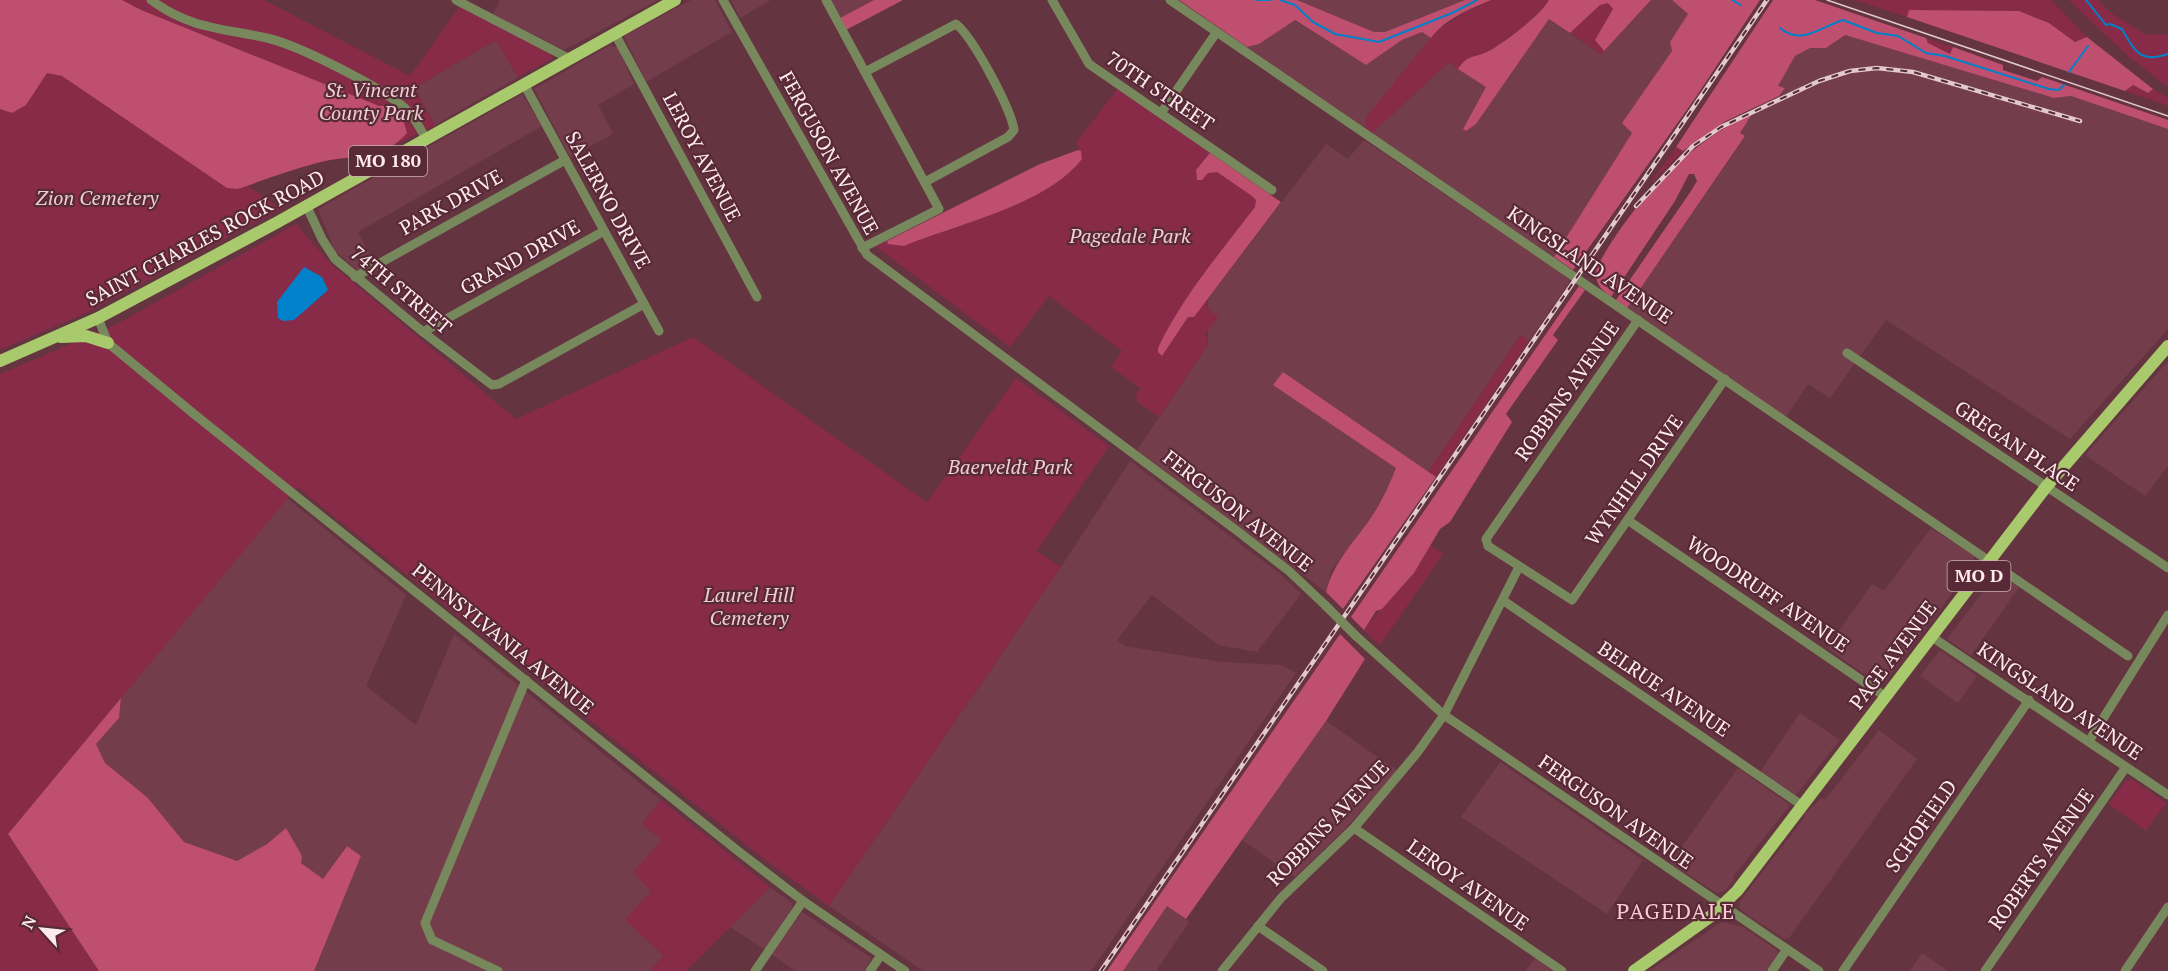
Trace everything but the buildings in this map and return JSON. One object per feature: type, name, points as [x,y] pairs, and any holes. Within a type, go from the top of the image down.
[{"type":"main road","name":"SAINT CHARLES ROCK ROAD","points":[[0,361],[98,318],[307,207],[675,0]]},
{"type":"main road","points":[[54,337],[86,336],[108,343]]},
{"type":"main road","name":"PAGE AVENUE","points":[[1634,971],[1722,906],[1803,807],[2046,487],[2168,346]]},
{"type":"street","points":[[151,0],[184,21],[203,27],[269,38],[375,87],[409,112],[426,139]]},
{"type":"street","points":[[456,0],[570,59]]},
{"type":"street","name":"FERGUSON AVENUE","points":[[723,0],[862,248],[885,271],[1289,571],[1356,636],[1444,715],[1820,971]]},
{"type":"street","points":[[826,0],[939,209],[862,248]]},
{"type":"street","name":"70TH STREET","points":[[1052,0],[1089,64],[1272,190]]},
{"type":"street","name":"KINGSLAND AVENUE","points":[[1170,0],[2128,656]]},
{"type":"street","points":[[865,72],[956,24],[965,32],[989,74],[1014,130],[1008,136],[925,182]]},
{"type":"street","points":[[1161,113],[1216,33]]},
{"type":"street","name":"LEROY AVENUE","points":[[615,34],[758,297]]},
{"type":"street","name":"SALERNO DRIVE","points":[[525,86],[659,331]]},
{"type":"street","name":"PARK DRIVE","points":[[356,277],[565,160]]},
{"type":"street","name":"74TH STREET","points":[[307,207],[322,240],[335,259],[423,332],[492,385],[499,384],[644,304]]},
{"type":"street","name":"GRAND DRIVE","points":[[423,332],[603,231]]},
{"type":"street","name":"PENNSYLVANIA AVENUE","points":[[98,318],[108,343],[803,901],[904,971]]},
{"type":"street","name":"ROBBINS AVENUE","points":[[1222,971],[1301,878],[1354,828],[1417,753],[1444,715],[1504,601],[1518,567],[1486,542],[1638,320]]},
{"type":"street","name":"GREGAN PLACE","points":[[1847,353],[2168,568]]},
{"type":"street","name":"WYNHILL DRIVE","points":[[1518,567],[1572,600],[1629,521],[1725,379]]},
{"type":"street","name":"WOODRUFF AVENUE","points":[[1629,521],[1886,697]]},
{"type":"street","name":"BELRUE AVENUE","points":[[1504,601],[1803,807]]},
{"type":"street","points":[[2089,741],[2168,615]]},
{"type":"street","name":"KINGSLAND AVENUE","points":[[1932,637],[2168,795]]},
{"type":"street","points":[[498,971],[432,939],[426,931],[425,923],[526,680]]},
{"type":"street","name":"SCHOFIELD","points":[[1843,971],[2029,700]]},
{"type":"street","name":"ROBERTS AVENUE","points":[[1985,971],[2126,767]]},
{"type":"street","name":"LEROY AVENUE","points":[[1354,828],[1562,971]]},
{"type":"street","points":[[755,971],[803,901]]},
{"type":"street","points":[[2126,970],[2168,907]]},
{"type":"street","points":[[1258,926],[1323,971]]},
{"type":"street","points":[[1772,971],[1787,949]]},
{"type":"street","points":[[870,971],[881,955]]},
{"type":"shaded area","points":[[0,0],[122,0],[141,10],[379,106],[392,106],[402,116],[407,133],[398,142],[376,152],[317,163],[238,189],[227,188],[62,76],[47,73],[26,105],[12,113],[0,109]]},
{"type":"shaded area","points":[[500,0],[658,0],[564,50],[493,14]]},
{"type":"shaded area","points":[[691,0],[715,0],[732,32],[646,82],[624,36]]},
{"type":"shaded area","points":[[731,0],[771,0],[740,18]]},
{"type":"shaded area","points":[[830,0],[874,0],[840,18]]},
{"type":"shaded area","points":[[874,0],[903,0],[846,30],[840,18]]},
{"type":"shaded area","points":[[1179,0],[1297,0],[1374,32],[1385,32],[1465,0],[1491,0],[1443,25],[1431,38],[1422,32],[1402,40],[1366,65],[1295,20],[1259,44],[1247,47]]},
{"type":"shaded area","points":[[1297,0],[1465,0],[1385,32],[1374,32]]},
{"type":"shaded area","points":[[1549,0],[1651,0],[1604,51],[1595,40],[1613,9],[1608,3],[1600,5],[1570,33],[1549,19],[1476,124],[1466,131],[1463,129],[1486,87],[1458,69],[1468,58],[1489,51],[1513,35]]},
{"type":"shaded area","points":[[1651,0],[1672,0],[1688,14],[1670,42],[1672,51],[1623,122],[1632,133],[1554,257],[1371,134],[1449,62],[1487,87],[1463,129],[1466,131],[1476,124],[1549,19],[1601,54]]},
{"type":"shaded area","points":[[1672,0],[1760,0],[1696,97],[1573,270],[1554,257],[1632,133],[1622,123],[1672,51],[1670,42],[1688,14]]},
{"type":"shaded area","points":[[1773,0],[1815,0],[1926,38],[1928,43],[1950,54],[1953,47],[2003,65],[2003,70],[2037,81],[2042,77],[2168,120],[2168,129],[2071,96],[2054,98],[1845,35],[1826,48],[1810,48],[1795,56],[1778,86],[1785,88],[1779,96],[1726,121],[1683,151],[1676,147]]},
{"type":"shaded area","points":[[1909,10],[2019,11],[2049,23],[2075,42],[2087,37],[2153,89],[2148,93],[2133,85],[2125,91],[1907,17]]},
{"type":"shaded area","points":[[1294,20],[1366,65],[1402,40],[1422,32],[1431,38],[1366,120],[1365,128],[1247,47],[1259,44]]},
{"type":"shaded area","points":[[1845,35],[2054,98],[2071,96],[2168,129],[2168,329],[2070,439],[1886,320],[1830,398],[1808,384],[1786,417],[1627,308],[1745,137],[1739,133],[1758,106],[1780,96],[1784,88],[1777,86],[1795,56],[1810,48],[1826,48]]},
{"type":"shaded area","points":[[496,40],[518,77],[435,125],[414,88]]},
{"type":"shaded area","points":[[610,45],[618,48],[634,84],[598,105],[613,134],[570,157],[534,89]]},
{"type":"shaded area","points":[[522,94],[542,126],[358,232],[373,262],[357,270],[335,251],[318,209]]},
{"type":"shaded area","points":[[1752,114],[1740,133],[1745,136],[1627,308],[1616,300],[1691,191],[1697,181],[1694,174],[1689,174],[1675,201],[1611,297],[1607,294],[1597,282],[1596,269],[1609,246],[1642,200],[1683,159],[1705,141]]},
{"type":"shaded area","points":[[1364,140],[1569,278],[1569,283],[1529,341],[1520,336],[1428,472],[1282,373],[1396,468],[1387,490],[1371,517],[1331,571],[1326,592],[1137,450],[1208,344],[1208,299],[1326,144],[1348,159]]},
{"type":"shaded area","points":[[1078,150],[1081,151],[1082,159],[1066,175],[1047,189],[1024,201],[1000,212],[904,246],[888,244],[887,241],[1040,164]]},
{"type":"shaded area","points":[[1210,153],[1281,202],[1194,317],[1188,317],[1162,356],[1158,348],[1178,311],[1255,207],[1256,200],[1252,196],[1217,172],[1208,173],[1202,180],[1197,180],[1196,170]]},
{"type":"shaded area","points":[[1579,286],[1585,290],[1553,335],[1558,340],[1506,414],[1512,422],[1450,522],[1440,529],[1414,573],[1382,609],[1376,611],[1364,630],[1351,617]]},
{"type":"shaded area","points":[[2168,361],[2168,466],[2145,496],[2085,455]]},
{"type":"shaded area","points":[[1283,372],[1436,477],[1343,609],[1326,592],[1329,582],[1344,554],[1378,507],[1396,468],[1273,385]]},
{"type":"shaded area","points":[[1130,461],[1279,573],[1301,594],[1257,652],[1218,645],[1152,595],[1117,640],[1125,646],[1222,662],[1281,665],[1296,673],[1091,971],[923,971],[829,906],[1061,567]]},
{"type":"shaded area","points":[[287,498],[406,595],[366,686],[416,725],[454,634],[661,800],[642,824],[662,840],[651,891],[664,956],[649,971],[314,971],[361,856],[346,846],[323,880],[301,863],[286,828],[267,844],[237,861],[212,853],[184,842],[147,797],[105,763],[96,744],[119,718],[121,698]]},
{"type":"shaded area","points":[[1931,528],[1974,556],[1974,564],[1885,682],[1878,684],[1827,648],[1872,584],[1884,591]]},
{"type":"shaded area","points":[[1997,573],[2019,587],[1971,656],[1947,639]]},
{"type":"shaded area","points":[[1340,634],[1365,659],[1326,721],[1186,919],[1167,906],[1123,971],[1107,971]]},
{"type":"shaded area","points":[[1940,650],[1977,676],[1958,703],[1920,676]]},
{"type":"shaded area","points":[[121,698],[119,718],[96,744],[105,763],[147,797],[184,842],[237,861],[267,844],[286,828],[302,856],[301,863],[323,879],[347,846],[361,856],[314,971],[99,971],[8,834]]},
{"type":"shaded area","points":[[1800,713],[1840,740],[1795,796],[1760,772]]},
{"type":"shaded area","points":[[1326,721],[1398,771],[1344,830],[1295,877],[1242,840]]},
{"type":"shaded area","points":[[1879,730],[1917,759],[1789,938],[1784,939],[1743,912],[1739,907],[1740,901],[1805,817],[1804,814],[1822,798],[1825,800]]},
{"type":"shaded area","points":[[1500,762],[1643,860],[1607,914],[1461,817]]},
{"type":"shaded area","points":[[1738,768],[1790,805],[1733,877],[1733,881],[1724,891],[1717,893],[1670,863]]},
{"type":"shaded area","points":[[770,887],[792,903],[792,908],[765,950],[729,926]]},
{"type":"shaded area","points":[[1167,905],[1189,922],[1156,971],[1123,971]]},
{"type":"shaded area","points":[[802,912],[871,958],[865,971],[795,971],[771,954]]},
{"type":"shaded area","points":[[1722,922],[1743,927],[1777,950],[1778,955],[1767,971],[1649,971]]},
{"type":"shaded area","points":[[1922,953],[1948,971],[1910,971]]},
{"type":"shaded area","points":[[1535,958],[1554,971],[1525,971]]},
{"type":"green space","name":"Zion Cemetery","points":[[0,0],[44,43],[281,209],[86,313],[0,350]]},
{"type":"green space","name":"St. Vincent County Park","points":[[112,0],[264,0],[410,76],[460,6],[550,52],[552,59],[518,77],[496,40],[414,88],[435,125],[379,153]]},
{"type":"green space","points":[[1491,0],[1549,0],[1530,20],[1489,51],[1469,58],[1458,69],[1449,62],[1371,134],[1365,128],[1367,116],[1436,31],[1467,11]]},
{"type":"green space","points":[[1854,0],[2051,0],[2087,37],[2075,42],[2049,23],[2019,11],[1909,10],[1907,17]]},
{"type":"green space","points":[[2069,0],[2098,0],[2111,13],[2145,34],[2168,35],[2168,87],[2129,57]]},
{"type":"green space","points":[[1608,2],[1613,9],[1595,40],[1604,51],[1601,54],[1570,33],[1600,5]]},
{"type":"green space","points":[[1926,38],[1953,47],[1950,54],[1928,43]]},
{"type":"green space","points":[[2133,85],[2147,93],[2153,89],[2168,98],[2168,106],[2125,91]]},
{"type":"green space","name":"Pagedale Park","points":[[1118,88],[1277,200],[1208,299],[1207,308],[1218,317],[1206,333],[1208,344],[1159,417],[1138,403],[1136,395],[1140,388],[1111,367],[1122,351],[1049,296],[1010,347],[875,246],[1080,151],[1076,143]]},
{"type":"green space","points":[[1676,147],[1683,151],[1653,182],[1652,180]]},
{"type":"green space","name":"Laurel Hill Cemetery","points":[[296,224],[330,263],[516,419],[693,337],[927,502],[1016,378],[1109,446],[1037,551],[1061,567],[829,906],[764,859],[297,487],[8,834],[99,971],[0,971],[0,374],[115,325]]},
{"type":"green space","points":[[1521,335],[1529,341],[1436,477],[1428,472]]},
{"type":"green space","points":[[1430,545],[1443,554],[1380,645],[1364,630],[1408,580]]},
{"type":"green space","points":[[2132,779],[2166,803],[2146,831],[2109,804],[2125,781]]},
{"type":"green space","points":[[661,800],[770,887],[686,971],[649,971],[664,956],[625,920],[651,891],[633,872],[662,840],[642,824]]},
{"type":"water","points":[[304,267],[322,277],[328,290],[294,320],[283,321],[278,318],[277,302]]},
{"type":"waterway","points":[[1257,0],[1270,0]]},
{"type":"waterway","points":[[1280,0],[1295,5],[1313,22],[1335,34],[1379,42],[1452,13],[1477,0]]},
{"type":"waterway","points":[[1732,0],[1741,5]]},
{"type":"waterway","points":[[2086,0],[2106,25],[2110,24],[2122,29],[2139,53],[2151,57],[2168,54]]},
{"type":"waterway","points":[[1780,28],[1788,33],[1803,35],[1843,20],[1877,33],[1898,36],[1926,53],[1945,56],[2049,89],[2059,90],[2064,85]]},
{"type":"waterway","points":[[2069,72],[2088,46]]},
{"type":"tram line","points":[[1827,0],[2168,116]]},
{"type":"railway","points":[[1101,971],[1767,0]]},
{"type":"railway","points":[[1636,206],[1693,146],[1721,127],[1819,81],[1850,71],[1877,68],[1913,72],[2080,121]]},
{"type":"district","name":"PAGEDALE","points":[[1676,911]]},
{"type":"park label","name":"Baerveldt Park","points":[[1010,467]]}]
